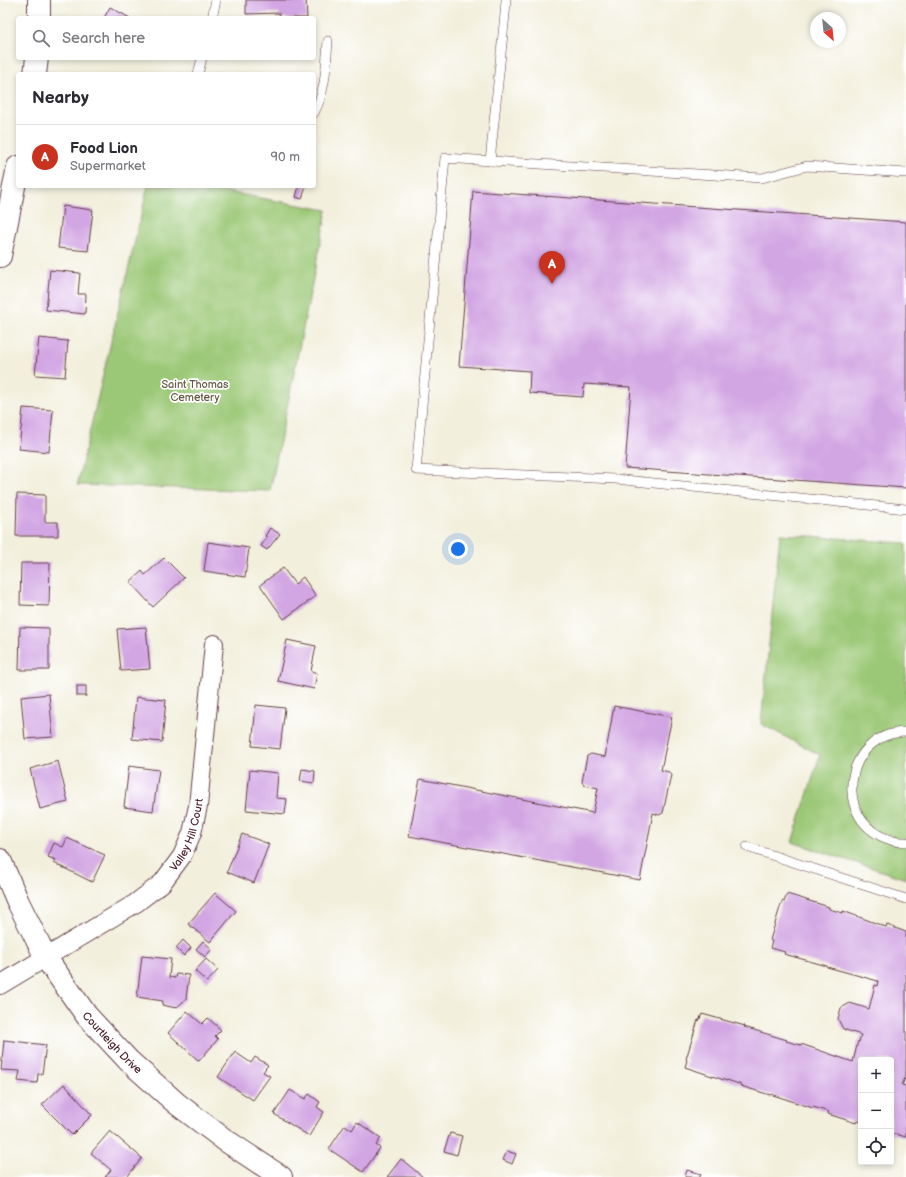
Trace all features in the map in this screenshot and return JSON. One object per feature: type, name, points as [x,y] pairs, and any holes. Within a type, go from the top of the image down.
[{"type":"street","points":[[39,0],[39,16]]},
{"type":"street","points":[[35,72],[37,60]]},
{"type":"street","points":[[0,256],[16,177]]},
{"type":"street","name":"Valley Hill Court","points":[[0,985],[136,904],[162,883],[182,856],[192,833],[198,806],[214,644]]},
{"type":"street","name":"Courtleigh Drive","points":[[0,860],[18,902],[46,958],[87,1016],[129,1061],[176,1104],[225,1140],[281,1177]]},
{"type":"lane","points":[[212,16],[216,0]]},
{"type":"lane","points":[[490,161],[506,0]]},
{"type":"lane","points":[[316,109],[325,82],[328,41]]},
{"type":"lane","points":[[198,72],[202,60]]},
{"type":"lane","points":[[906,173],[807,166],[762,178],[445,158],[416,470],[615,479],[906,509]]},
{"type":"lane","points":[[906,732],[899,732],[880,738],[867,748],[857,762],[852,777],[851,794],[855,809],[864,823],[875,833],[891,840],[906,842]]},
{"type":"lane","points":[[747,847],[906,899]]},
{"type":"green space","name":"Saint Thomas Cemetery","points":[[148,188],[205,188],[327,210],[270,491],[77,485]]},
{"type":"green space","points":[[780,534],[906,543],[906,879],[792,842],[820,755],[761,724]]},
{"type":"building","points":[[246,0],[306,0],[307,16],[280,16],[279,13],[246,14]]},
{"type":"building","points":[[110,7],[126,16],[105,16]]},
{"type":"building","points":[[298,188],[305,188],[302,199],[296,197]]},
{"type":"building","points":[[473,191],[906,222],[906,488],[625,468],[631,387],[584,384],[583,397],[529,393],[530,371],[459,366]]},
{"type":"building","points":[[63,206],[93,210],[88,251],[58,248]]},
{"type":"building","points":[[50,270],[80,273],[78,294],[86,294],[85,314],[46,310]]},
{"type":"building","points":[[39,338],[68,341],[65,377],[35,375]]},
{"type":"building","points":[[23,408],[53,410],[49,452],[19,449]]},
{"type":"building","points":[[17,494],[45,495],[45,522],[58,522],[58,536],[16,536]]},
{"type":"building","points":[[270,528],[280,534],[267,550],[261,546],[267,537],[265,536]]},
{"type":"building","points":[[208,542],[249,548],[245,577],[204,571]]},
{"type":"building","points":[[164,558],[184,578],[153,607],[130,582],[142,571],[145,575]]},
{"type":"building","points":[[21,563],[50,563],[49,606],[20,605]]},
{"type":"building","points":[[283,568],[295,584],[303,577],[316,596],[284,619],[260,585]]},
{"type":"building","points":[[20,627],[49,628],[49,670],[19,670]]},
{"type":"building","points":[[146,627],[150,669],[121,671],[117,629]]},
{"type":"building","points":[[287,640],[316,646],[311,671],[317,673],[314,689],[278,681]]},
{"type":"building","points":[[77,686],[86,686],[86,696],[77,696]]},
{"type":"building","points":[[49,694],[53,737],[25,739],[21,697]]},
{"type":"building","points":[[136,697],[166,700],[162,742],[132,739]]},
{"type":"building","points":[[256,705],[285,708],[280,749],[252,746]]},
{"type":"building","points":[[614,706],[672,717],[661,770],[669,772],[671,775],[663,813],[659,815],[653,813],[640,880],[409,836],[420,779],[593,813],[598,788],[584,785],[582,782],[587,756],[591,754],[605,757]]},
{"type":"building","points":[[58,761],[68,802],[40,809],[30,769]]},
{"type":"building","points":[[129,766],[159,770],[153,811],[124,807]]},
{"type":"building","points":[[302,769],[315,771],[314,783],[300,781]]},
{"type":"building","points":[[250,770],[278,773],[276,798],[287,799],[285,814],[246,810]]},
{"type":"building","points":[[242,834],[269,844],[254,883],[227,872]]},
{"type":"building","points":[[67,838],[105,855],[92,882],[54,863],[56,860],[48,857],[54,843],[63,847]]},
{"type":"building","points":[[215,893],[236,911],[210,942],[188,924]]},
{"type":"building","points":[[787,894],[829,907],[829,909],[843,913],[843,911],[886,927],[887,925],[906,932],[906,1076],[902,1085],[906,1086],[906,1137],[894,1134],[894,1057],[858,1057],[858,1121],[856,1123],[828,1114],[829,1112],[741,1086],[742,1085],[685,1067],[698,1020],[699,1021],[702,1014],[745,1026],[744,1027],[787,1040],[786,1041],[801,1044],[853,1062],[861,1035],[843,1029],[838,1019],[841,1008],[850,1003],[869,1009],[875,985],[877,986],[878,981],[784,954],[785,952],[770,948],[772,941],[770,940],[782,901],[784,902]]},
{"type":"building","points":[[183,940],[191,948],[184,956],[176,948]]},
{"type":"building","points":[[203,941],[212,949],[205,957],[196,949]]},
{"type":"building","points":[[142,956],[171,959],[169,977],[175,978],[176,974],[189,975],[186,999],[176,1008],[162,1005],[163,1001],[137,997]]},
{"type":"building","points":[[206,959],[218,970],[207,982],[195,971]]},
{"type":"building","points":[[187,1011],[202,1024],[208,1018],[221,1030],[215,1036],[218,1039],[199,1061],[168,1033]]},
{"type":"building","points":[[4,1040],[46,1045],[42,1074],[38,1074],[37,1083],[18,1081],[20,1071],[1,1070]]},
{"type":"building","points":[[235,1052],[251,1063],[255,1057],[268,1065],[263,1072],[270,1076],[253,1100],[218,1077]]},
{"type":"building","points":[[64,1084],[92,1115],[72,1135],[42,1105]]},
{"type":"building","points":[[290,1090],[305,1099],[309,1094],[320,1102],[317,1107],[324,1112],[309,1136],[274,1114]]},
{"type":"building","points":[[357,1122],[381,1138],[376,1145],[380,1148],[363,1172],[329,1149],[345,1125],[352,1130]]},
{"type":"building","points":[[110,1131],[142,1158],[127,1177],[105,1177],[111,1170],[91,1153]]},
{"type":"building","points":[[450,1133],[462,1136],[457,1155],[444,1151]]},
{"type":"building","points":[[507,1151],[516,1154],[512,1164],[503,1160]]},
{"type":"building","points":[[401,1159],[423,1177],[387,1177]]},
{"type":"building","points":[[687,1170],[701,1174],[700,1177],[685,1177]]},
{"type":"place","name":"Food Lion","points":[[552,284]]}]
